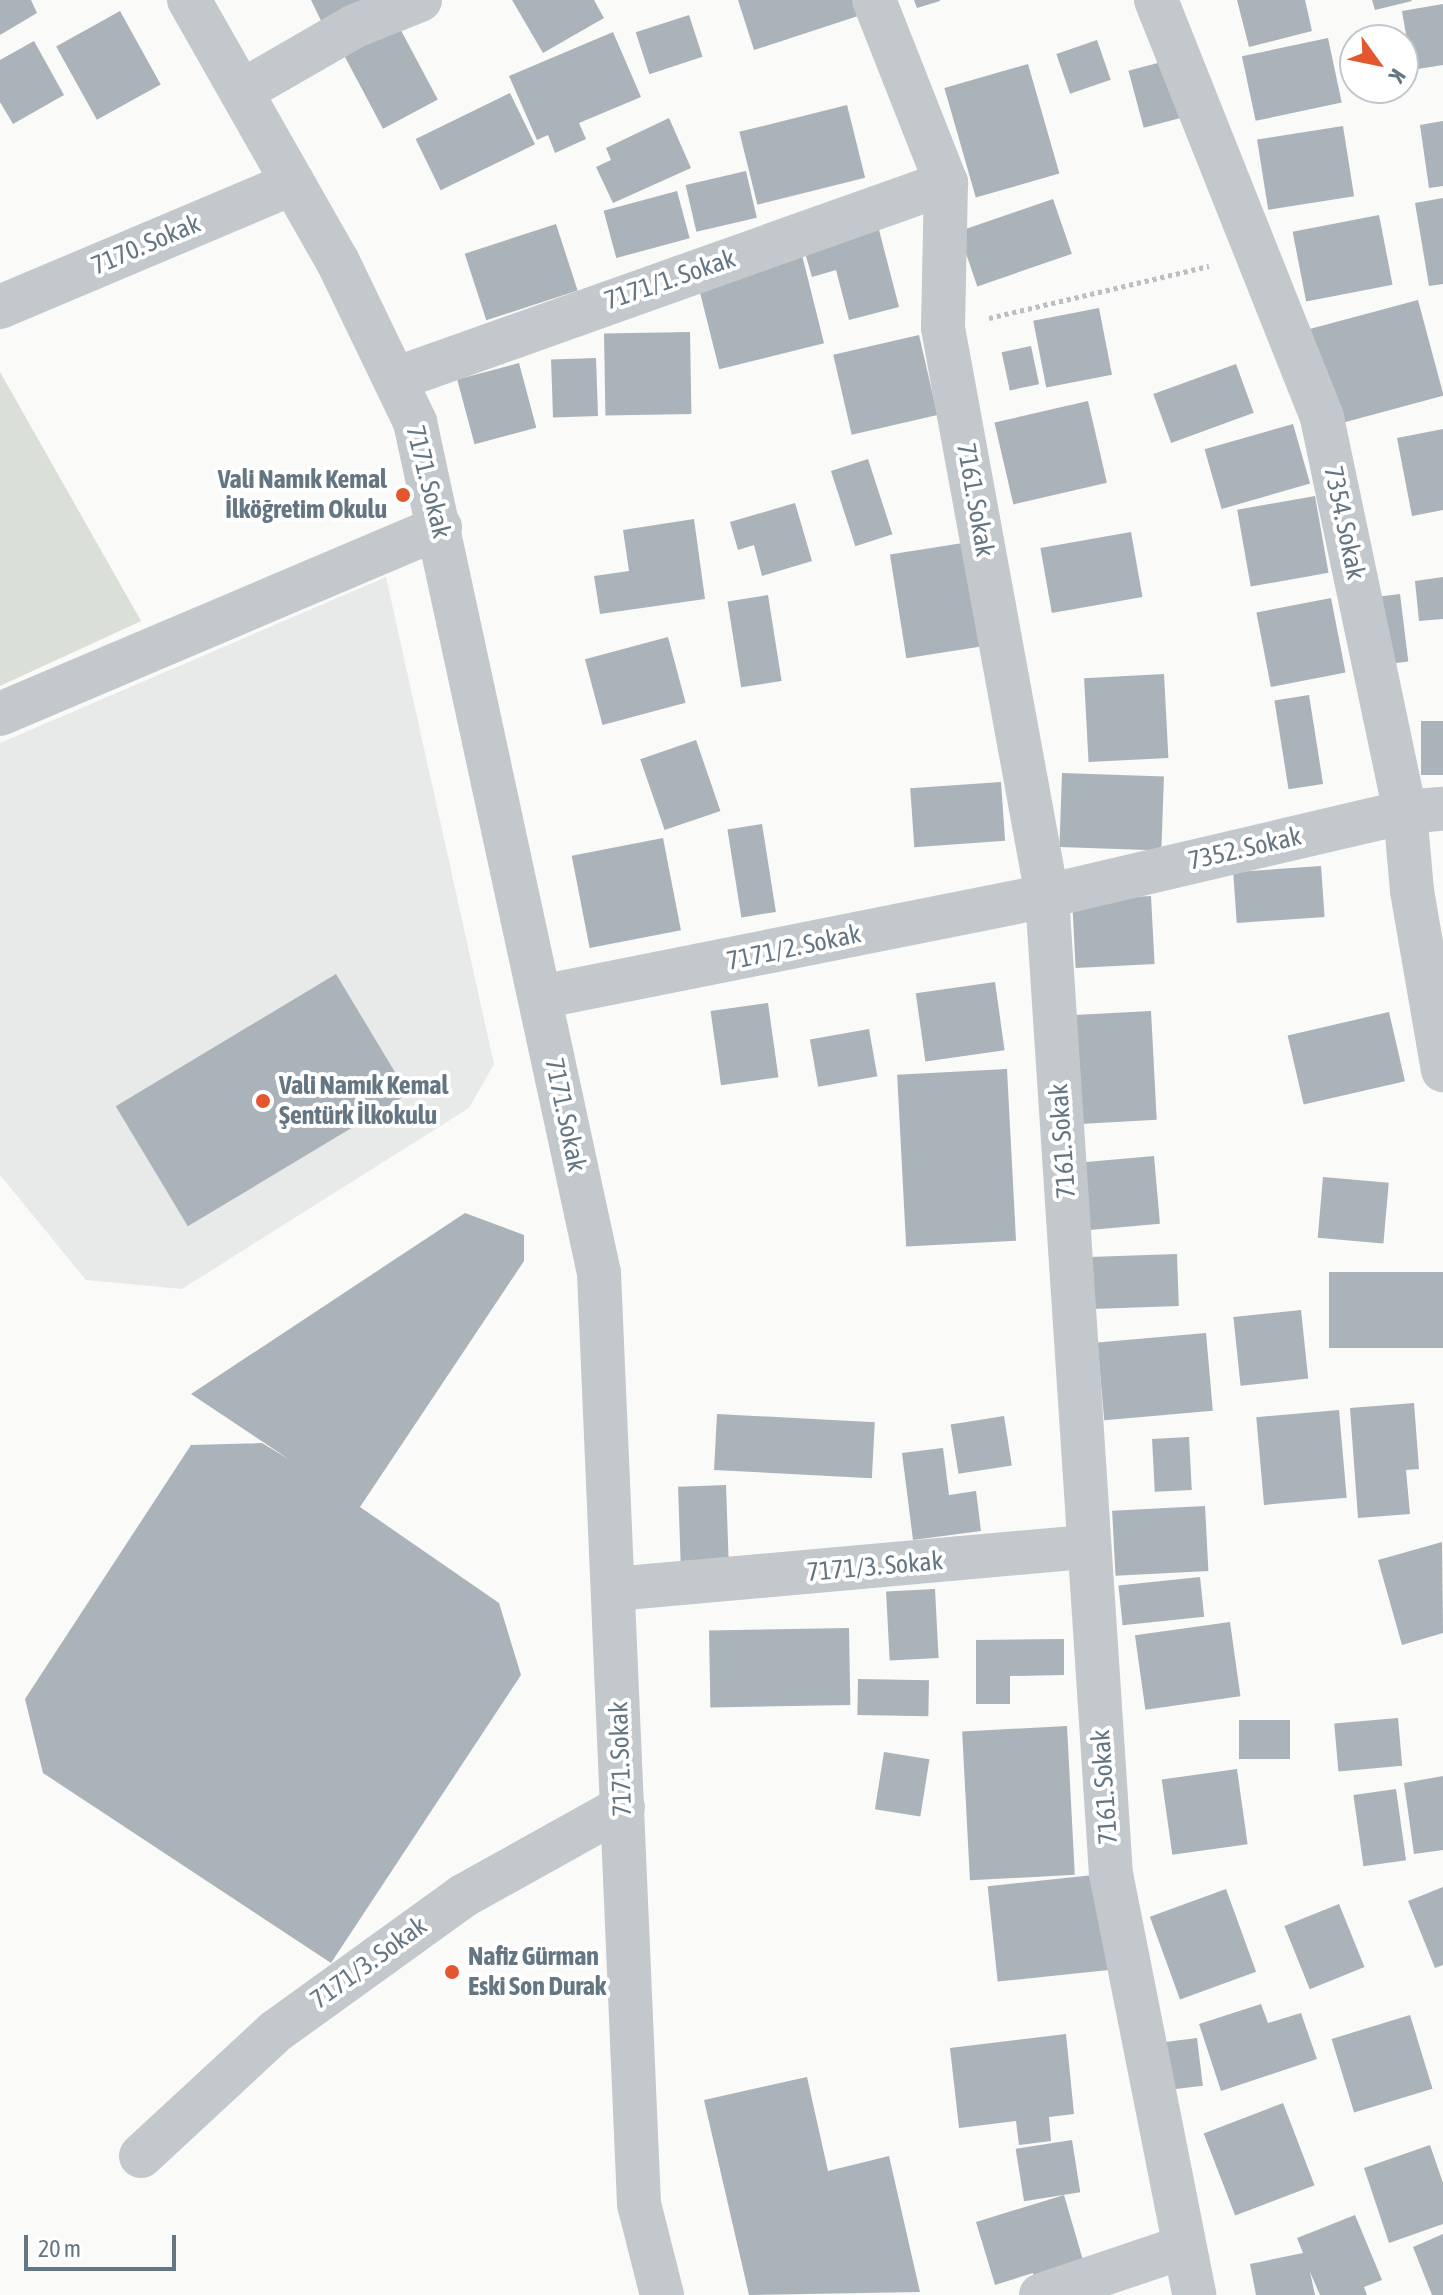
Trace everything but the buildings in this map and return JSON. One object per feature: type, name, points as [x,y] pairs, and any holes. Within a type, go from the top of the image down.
[{"type":"street","name":"7171. Sokak","points":[[189,0],[293,183],[415,422],[599,1273],[639,2204],[662,2295]]},
{"type":"street","points":[[242,91],[355,26],[420,0]]},
{"type":"street","name":"7161. Sokak","points":[[874,0],[946,183],[943,328],[1047,896],[1111,1874],[1194,2295]]},
{"type":"street","name":"7354. Sokak","points":[[1156,0],[1322,418],[1424,810],[1412,891],[1443,1070]]},
{"type":"street","name":"7170. Sokak","points":[[0,307],[293,183]]},
{"type":"street","name":"7171/1. Sokak","points":[[395,379],[946,183]]},
{"type":"street","points":[[0,714],[440,527]]},
{"type":"street","name":"7352. Sokak","points":[[1047,896],[1424,810]]},
{"type":"street","name":"7171/2. Sokak","points":[[540,997],[1047,896]]},
{"type":"street","name":"7171/3. Sokak","points":[[614,1589],[1089,1547]]},
{"type":"street","name":"7171/3. Sokak","points":[[141,2156],[276,2031],[463,1896],[623,1807]]},
{"type":"street","points":[[1041,2295],[1184,2247]]},
{"type":"path","points":[[943,328],[1257,254]]},
{"type":"shaded area","points":[[0,372],[141,621],[0,686]]},
{"type":"shaded area","points":[[386,577],[494,1064],[469,1108],[182,1289],[86,1280],[0,1175],[0,743]]},
{"type":"place","name":"Vali Namık Kemal İlköğretim Okulu","points":[[403,495]]},
{"type":"place","name":"Vali Namık Kemal Şentürk İlkokulu","points":[[263,1101]]},
{"type":"place","name":"Nafiz Gürman Eski Son Durak","points":[[452,1972]]}]
